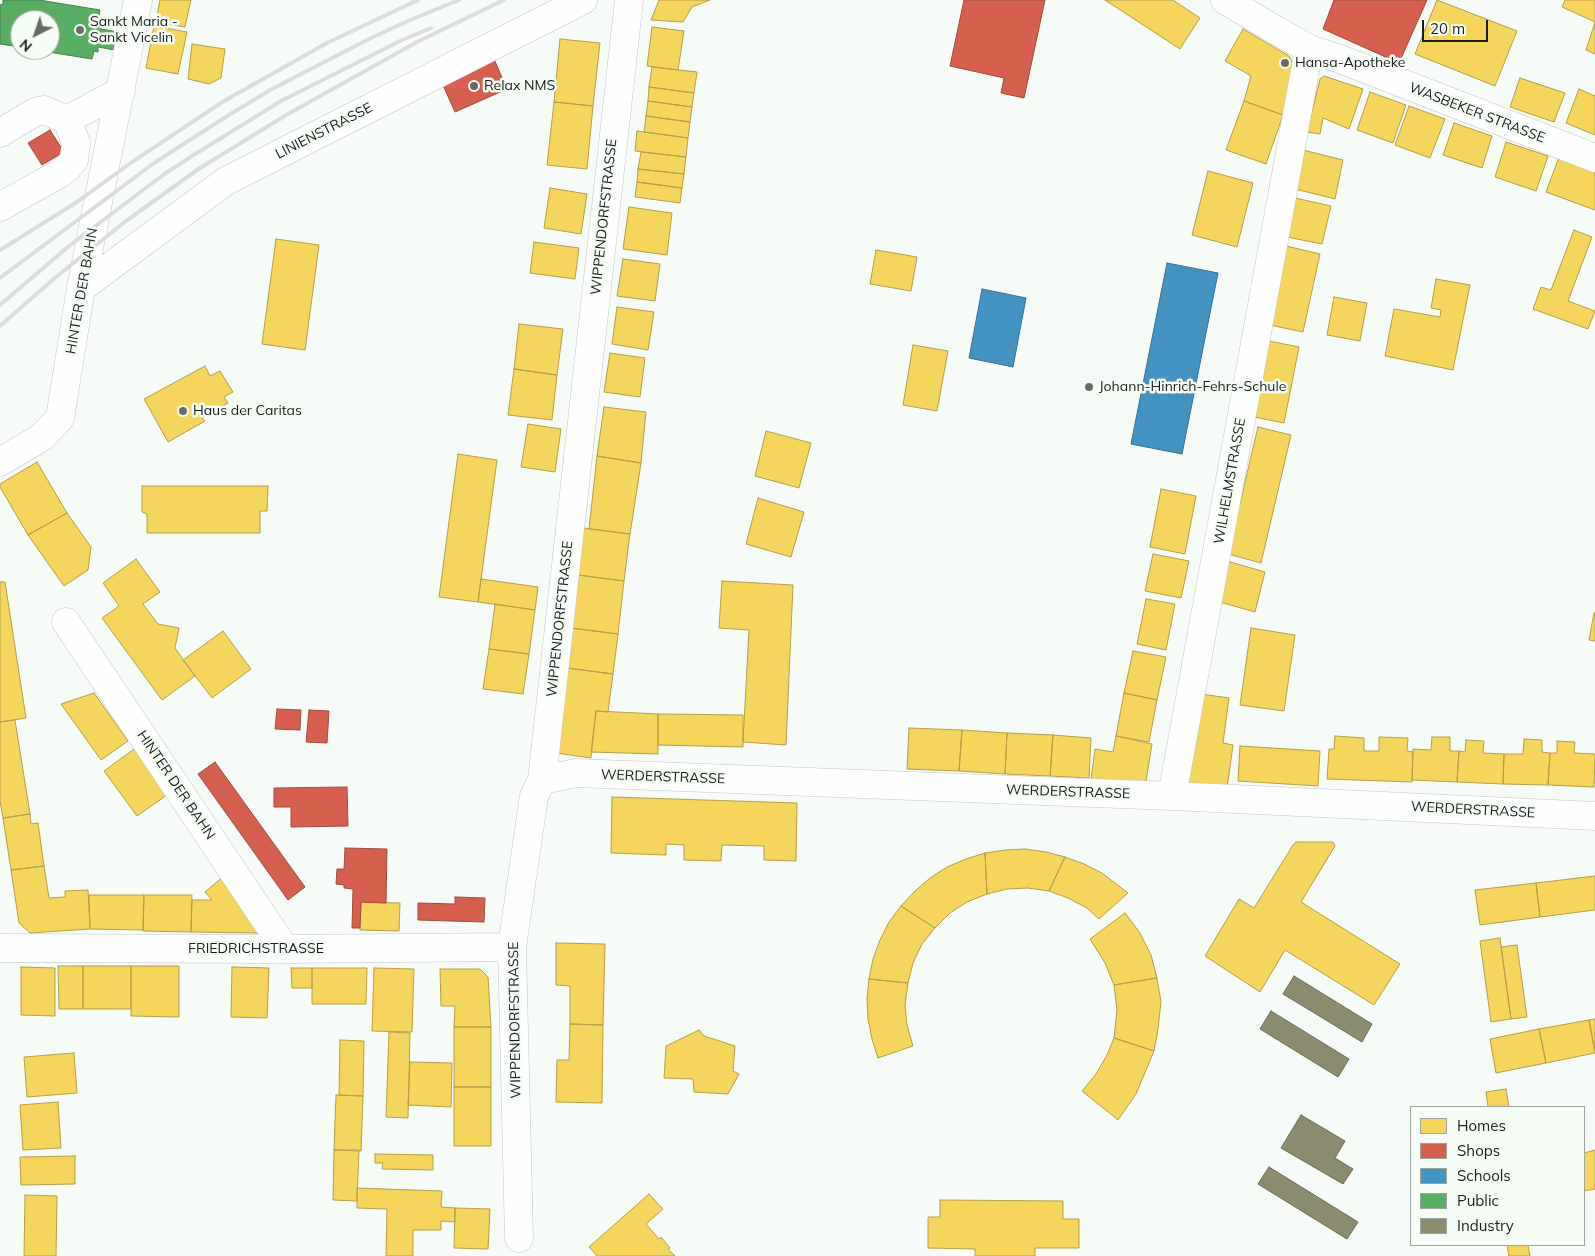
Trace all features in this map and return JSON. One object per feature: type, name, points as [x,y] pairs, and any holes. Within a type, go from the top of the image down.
[{"type":"street","name":"HINTER DER BAHN","points":[[0,462],[42,437],[60,418],[81,288],[138,0]]},
{"type":"street","name":"LINIENSTRASSE","points":[[81,288],[226,181],[583,0]]},
{"type":"street","name":"WIPPENDORFSTRASSE","points":[[520,1250],[512,947],[534,796],[542,780],[628,0]]},
{"type":"street","name":"WASBEKER STRASSE","points":[[1225,0],[1309,49],[1340,59],[1595,158]]},
{"type":"street","name":"WILHELMSTRASSE","points":[[1172,796],[1309,49]]},
{"type":"street","points":[[67,120],[121,91]]},
{"type":"street","points":[[0,133],[35,112],[40,110],[49,111],[67,120],[76,143],[74,160],[59,174],[0,208]]},
{"type":"street","name":"HINTER DER BAHN","points":[[66,622],[286,949]]},
{"type":"street","name":"WERDERSTRASSE","points":[[542,780],[576,773],[1172,796],[1595,816]]},
{"type":"street","name":"FRIEDRICHSTRASSE","points":[[0,948],[286,949],[512,947]]},
{"type":"building: Homes","points":[[160,0],[191,0],[185,27],[156,22]]},
{"type":"building: Homes","points":[[659,0],[710,0],[692,7],[683,22],[651,20]]},
{"type":"building: Homes","points":[[1105,0],[1173,0],[1200,18],[1180,49]]},
{"type":"building: Homes","points":[[1437,0],[1517,31],[1495,86],[1415,54]]},
{"type":"building: Homes","points":[[1565,0],[1595,0],[1595,22],[1562,7]]},
{"type":"building: Homes","points":[[1595,22],[1595,54],[1586,50]]},
{"type":"building: Homes","points":[[154,26],[187,32],[178,74],[146,68]]},
{"type":"building: Homes","points":[[652,27],[684,31],[678,70],[647,66]]},
{"type":"building: Homes","points":[[1243,29],[1289,56],[1296,70],[1283,115],[1244,101],[1251,76],[1225,61]]},
{"type":"building: Homes","points":[[560,39],[600,43],[593,106],[554,102]]},
{"type":"building: Homes","points":[[192,44],[225,49],[221,78],[209,84],[188,79]]},
{"type":"building: Homes","points":[[652,67],[697,72],[694,93],[649,87]]},
{"type":"building: Homes","points":[[1324,76],[1363,89],[1349,129],[1323,118],[1320,134],[1307,132],[1320,79]]},
{"type":"building: Homes","points":[[1520,78],[1565,93],[1554,122],[1510,107]]},
{"type":"building: Homes","points":[[649,87],[694,93],[692,107],[648,101]]},
{"type":"building: Homes","points":[[1579,89],[1595,96],[1595,135],[1566,123]]},
{"type":"building: Homes","points":[[1370,92],[1406,105],[1393,143],[1357,130]]},
{"type":"building: Homes","points":[[648,101],[692,107],[690,122],[646,116]]},
{"type":"building: Homes","points":[[1244,101],[1283,115],[1266,164],[1226,150]]},
{"type":"building: Homes","points":[[554,102],[593,106],[587,169],[547,165]]},
{"type":"building: Homes","points":[[1409,106],[1445,119],[1430,158],[1395,145]]},
{"type":"building: Homes","points":[[646,116],[690,122],[688,138],[644,132]]},
{"type":"building: Homes","points":[[1454,123],[1492,136],[1482,168],[1443,155]]},
{"type":"building: Homes","points":[[637,131],[688,138],[686,157],[635,151]]},
{"type":"building: Homes","points":[[1506,142],[1548,156],[1536,191],[1495,177]]},
{"type":"building: Homes","points":[[1303,150],[1343,160],[1335,199],[1295,189]]},
{"type":"building: Homes","points":[[641,152],[686,157],[684,174],[638,169]]},
{"type":"building: Homes","points":[[1559,157],[1595,171],[1595,210],[1546,192]]},
{"type":"building: Homes","points":[[638,169],[684,174],[682,188],[637,182]]},
{"type":"building: Homes","points":[[1208,171],[1253,183],[1237,247],[1192,235]]},
{"type":"building: Homes","points":[[637,182],[682,188],[680,203],[635,197]]},
{"type":"building: Homes","points":[[550,188],[587,194],[581,234],[544,228]]},
{"type":"building: Homes","points":[[1295,198],[1331,206],[1322,244],[1287,237]]},
{"type":"building: Homes","points":[[629,207],[672,213],[667,255],[623,249]]},
{"type":"building: Homes","points":[[1574,230],[1592,237],[1568,301],[1595,311],[1588,329],[1533,309],[1541,287],[1551,290]]},
{"type":"building: Homes","points":[[276,239],[319,245],[305,350],[262,344]]},
{"type":"building: Homes","points":[[534,242],[579,248],[575,279],[530,273]]},
{"type":"building: Homes","points":[[1286,246],[1320,254],[1303,332],[1270,325]]},
{"type":"building: Homes","points":[[876,250],[917,257],[911,291],[870,284]]},
{"type":"building: Homes","points":[[623,259],[660,264],[655,301],[617,296]]},
{"type":"building: Homes","points":[[1436,279],[1470,285],[1453,370],[1385,356],[1394,309],[1440,317],[1441,310],[1431,308]]},
{"type":"building: Homes","points":[[1334,297],[1367,303],[1360,341],[1327,335]]},
{"type":"building: Homes","points":[[617,307],[654,312],[648,350],[612,344]]},
{"type":"building: Homes","points":[[519,324],[563,329],[557,375],[514,369]]},
{"type":"building: Homes","points":[[1269,341],[1299,347],[1284,423],[1254,417]]},
{"type":"building: Homes","points":[[913,345],[948,351],[937,411],[903,405]]},
{"type":"building: Homes","points":[[610,353],[645,358],[640,397],[604,392]]},
{"type":"building: Homes","name":"Haus der Caritas","points":[[205,366],[210,376],[220,371],[233,392],[224,397],[228,403],[202,418],[205,421],[168,442],[144,399]]},
{"type":"building: Homes","points":[[514,369],[557,375],[552,420],[508,415]]},
{"type":"building: Homes","points":[[604,407],[646,412],[641,463],[597,456]]},
{"type":"building: Homes","points":[[528,424],[561,429],[555,472],[521,467]]},
{"type":"building: Homes","points":[[1258,427],[1291,435],[1261,563],[1228,554]]},
{"type":"building: Homes","points":[[766,431],[811,443],[799,488],[755,476]]},
{"type":"building: Homes","points":[[458,454],[497,460],[478,602],[439,597]]},
{"type":"building: Homes","points":[[597,456],[641,463],[630,534],[589,529]]},
{"type":"building: Homes","points":[[37,462],[67,513],[28,535],[0,484]]},
{"type":"building: Homes","points":[[142,486],[268,486],[267,511],[260,511],[260,533],[147,533],[147,514],[142,512]]},
{"type":"building: Homes","points":[[1161,489],[1196,496],[1185,554],[1150,547]]},
{"type":"building: Homes","points":[[758,498],[804,512],[791,557],[746,544]]},
{"type":"building: Homes","points":[[67,513],[91,547],[88,570],[64,586],[28,535]]},
{"type":"building: Homes","points":[[584,528],[630,534],[624,581],[578,575]]},
{"type":"building: Homes","points":[[1153,554],[1189,561],[1181,598],[1145,591]]},
{"type":"building: Homes","points":[[136,559],[160,592],[143,604],[158,624],[179,628],[175,648],[195,676],[162,700],[102,618],[119,606],[103,583]]},
{"type":"building: Homes","points":[[1227,561],[1265,572],[1255,612],[1216,601]]},
{"type":"building: Homes","points":[[578,575],[624,581],[618,634],[571,628]]},
{"type":"building: Homes","points":[[481,579],[538,587],[535,610],[478,602]]},
{"type":"building: Homes","points":[[722,581],[793,585],[786,745],[743,742],[749,630],[719,628]]},
{"type":"building: Homes","points":[[0,582],[5,582],[26,718],[0,722]]},
{"type":"building: Homes","points":[[1146,599],[1175,604],[1166,650],[1137,644]]},
{"type":"building: Homes","points":[[495,604],[535,610],[529,654],[489,649]]},
{"type":"building: Homes","points":[[1595,613],[1595,641],[1589,640]]},
{"type":"building: Homes","points":[[571,628],[618,634],[613,674],[567,668]]},
{"type":"building: Homes","points":[[1251,628],[1295,635],[1284,711],[1240,705]]},
{"type":"building: Homes","points":[[223,631],[251,669],[212,698],[183,660]]},
{"type":"building: Homes","points":[[489,649],[529,654],[523,694],[483,689]]},
{"type":"building: Homes","points":[[1133,651],[1166,657],[1157,700],[1124,693]]},
{"type":"building: Homes","points":[[567,668],[613,674],[608,712],[596,711],[591,758],[556,753]]},
{"type":"building: Homes","points":[[94,693],[128,741],[101,760],[61,704]]},
{"type":"building: Homes","points":[[1124,693],[1157,700],[1149,742],[1116,736]]},
{"type":"building: Homes","points":[[1201,694],[1229,698],[1223,743],[1233,745],[1227,789],[1187,783]]},
{"type":"building: Homes","points":[[596,711],[658,714],[658,754],[591,752]]},
{"type":"building: Homes","points":[[658,714],[743,715],[743,747],[658,745]]},
{"type":"building: Homes","points":[[15,720],[30,814],[3,818],[0,801],[0,722]]},
{"type":"building: Homes","points":[[909,728],[962,730],[959,771],[907,769]]},
{"type":"building: Homes","points":[[962,730],[1007,733],[1005,774],[959,771]]},
{"type":"building: Homes","points":[[1007,733],[1053,735],[1050,776],[1005,774]]},
{"type":"building: Homes","points":[[1053,735],[1091,738],[1089,778],[1050,776]]},
{"type":"building: Homes","points":[[1116,736],[1152,744],[1145,787],[1091,780],[1095,749],[1113,752]]},
{"type":"building: Homes","points":[[1335,736],[1364,738],[1364,751],[1379,751],[1379,737],[1408,738],[1407,751],[1413,752],[1412,782],[1327,779],[1329,749],[1334,749]]},
{"type":"building: Homes","points":[[1432,737],[1450,737],[1450,751],[1459,751],[1457,782],[1412,780],[1413,749],[1431,750]]},
{"type":"building: Homes","points":[[1524,739],[1542,740],[1542,752],[1550,753],[1548,785],[1503,784],[1504,754],[1523,754]]},
{"type":"building: Homes","points":[[1466,740],[1484,741],[1483,753],[1504,754],[1503,784],[1457,782],[1459,751],[1465,752]]},
{"type":"building: Homes","points":[[1557,741],[1575,742],[1574,753],[1595,754],[1594,787],[1548,785],[1550,753],[1557,753]]},
{"type":"building: Homes","points":[[1240,746],[1320,751],[1318,786],[1238,781]]},
{"type":"building: Homes","points":[[134,749],[167,795],[137,816],[104,771]]},
{"type":"building: Homes","points":[[612,797],[797,803],[796,861],[764,860],[764,846],[722,845],[721,861],[684,860],[684,845],[666,844],[666,855],[611,853]]},
{"type":"building: Homes","points":[[30,814],[31,824],[38,823],[44,866],[11,870],[3,818]]},
{"type":"building: Homes","points":[[1296,842],[1333,842],[1335,846],[1301,902],[1400,964],[1374,1005],[1285,950],[1260,992],[1205,956],[1239,899],[1254,908]]},
{"type":"building: Homes","points":[[1025,849],[1065,857],[1049,891],[1028,888],[1007,889],[987,894],[985,853]]},
{"type":"building: Homes","points":[[985,853],[987,894],[967,902],[950,913],[935,928],[901,906],[930,878],[947,867]]},
{"type":"building: Homes","points":[[1065,857],[1102,873],[1128,893],[1099,919],[1087,908],[1049,891]]},
{"type":"building: Homes","points":[[44,866],[49,898],[65,897],[65,891],[88,890],[90,929],[30,933],[19,923],[11,870]]},
{"type":"building: Homes","points":[[224,876],[253,917],[258,933],[191,932],[192,900],[212,900],[205,892]]},
{"type":"building: Homes","points":[[1595,876],[1595,910],[1540,917],[1536,883]]},
{"type":"building: Homes","points":[[1536,883],[1540,917],[1480,925],[1475,890]]},
{"type":"building: Homes","points":[[89,895],[144,895],[143,930],[90,929]]},
{"type":"building: Homes","points":[[144,895],[192,895],[191,932],[143,931]]},
{"type":"building: Homes","points":[[361,902],[400,903],[399,931],[360,930]]},
{"type":"building: Homes","points":[[901,906],[935,928],[922,944],[913,963],[908,983],[869,979],[873,959],[880,940],[889,922]]},
{"type":"building: Homes","points":[[1125,913],[1140,933],[1151,955],[1157,978],[1114,985],[1105,963],[1090,939]]},
{"type":"building: Homes","points":[[1500,938],[1511,1019],[1491,1022],[1480,941]]},
{"type":"building: Homes","points":[[556,943],[605,944],[603,1025],[570,1024],[570,986],[556,985]]},
{"type":"building: Homes","points":[[1517,945],[1527,1017],[1511,1019],[1501,947]]},
{"type":"building: Homes","points":[[58,966],[83,966],[83,1009],[59,1009]]},
{"type":"building: Homes","points":[[83,966],[131,966],[131,1009],[83,1009]]},
{"type":"building: Homes","points":[[131,966],[179,966],[179,1017],[131,1016]]},
{"type":"building: Homes","points":[[21,967],[55,968],[55,1016],[21,1015]]},
{"type":"building: Homes","points":[[232,967],[269,968],[267,1018],[231,1017]]},
{"type":"building: Homes","points":[[291,968],[312,968],[312,988],[292,988]]},
{"type":"building: Homes","points":[[312,968],[367,968],[366,1004],[312,1004]]},
{"type":"building: Homes","points":[[374,968],[414,969],[412,1032],[372,1031]]},
{"type":"building: Homes","points":[[440,969],[480,969],[488,977],[491,1027],[454,1027],[455,1006],[441,1006]]},
{"type":"building: Homes","points":[[1157,978],[1161,1002],[1154,1051],[1114,1038],[1117,1010],[1114,985]]},
{"type":"building: Homes","points":[[869,979],[908,983],[905,1005],[907,1025],[913,1046],[878,1058],[868,1019]]},
{"type":"building: Homes","points":[[1595,1019],[1595,1053],[1589,1020]]},
{"type":"building: Homes","points":[[1589,1020],[1595,1053],[1546,1063],[1539,1029]]},
{"type":"building: Homes","points":[[570,1024],[603,1025],[602,1103],[556,1102],[557,1060],[569,1060]]},
{"type":"building: Homes","points":[[454,1027],[491,1027],[491,1087],[454,1087]]},
{"type":"building: Homes","points":[[1539,1029],[1546,1063],[1496,1073],[1490,1039]]},
{"type":"building: Homes","points":[[699,1030],[704,1036],[735,1046],[733,1071],[739,1074],[728,1094],[694,1092],[693,1079],[664,1078],[666,1046]]},
{"type":"building: Homes","points":[[389,1032],[410,1033],[408,1118],[386,1117]]},
{"type":"building: Homes","points":[[1114,1038],[1154,1051],[1136,1094],[1118,1120],[1082,1091],[1096,1074]]},
{"type":"building: Homes","points":[[340,1040],[364,1041],[363,1096],[339,1095]]},
{"type":"building: Homes","points":[[74,1053],[77,1093],[27,1097],[24,1057]]},
{"type":"building: Homes","points":[[410,1062],[452,1063],[451,1107],[408,1105]]},
{"type":"building: Homes","points":[[454,1087],[491,1087],[491,1146],[454,1146]]},
{"type":"building: Homes","points":[[1506,1089],[1509,1106],[1488,1106],[1486,1092]]},
{"type":"building: Homes","points":[[336,1095],[363,1096],[361,1151],[334,1150]]},
{"type":"building: Homes","points":[[58,1102],[61,1148],[23,1150],[20,1105]]},
{"type":"building: Homes","points":[[334,1150],[359,1150],[357,1201],[333,1200]]},
{"type":"building: Homes","points":[[1595,1150],[1595,1189],[1585,1191],[1585,1153]]},
{"type":"building: Homes","points":[[375,1154],[433,1155],[433,1170],[382,1169],[383,1163],[375,1163]]},
{"type":"building: Homes","points":[[75,1156],[75,1184],[21,1185],[20,1157]]},
{"type":"building: Homes","points":[[357,1188],[442,1191],[441,1207],[455,1208],[455,1222],[441,1221],[441,1230],[413,1230],[413,1256],[386,1256],[387,1209],[357,1208]]},
{"type":"building: Homes","points":[[649,1194],[663,1209],[646,1224],[659,1239],[661,1237],[675,1256],[597,1256],[589,1247]]},
{"type":"building: Homes","points":[[25,1195],[57,1196],[56,1256],[24,1256]]},
{"type":"building: Homes","points":[[940,1200],[1063,1201],[1063,1219],[1079,1219],[1079,1248],[1035,1248],[1035,1256],[975,1256],[975,1249],[928,1248],[928,1217],[940,1217]]},
{"type":"building: Homes","points":[[455,1208],[490,1209],[488,1249],[454,1248]]},
{"type":"building: Homes","points":[[1507,1246],[1528,1246],[1530,1256],[1509,1256]]},
{"type":"building: Shops","points":[[964,0],[1045,0],[1024,98],[1001,93],[1004,78],[950,66]]},
{"type":"building: Shops","points":[[1334,0],[1427,0],[1399,63],[1323,29]]},
{"type":"building: Shops","name":"Relax NMS","points":[[494,59],[507,89],[455,112],[442,83]]},
{"type":"building: Shops","points":[[50,130],[64,152],[42,165],[28,143]]},
{"type":"building: Shops","points":[[277,709],[301,710],[300,730],[275,729]]},
{"type":"building: Shops","points":[[309,710],[329,711],[327,743],[306,742]]},
{"type":"building: Shops","points":[[215,762],[305,887],[288,900],[198,774]]},
{"type":"building: Shops","points":[[347,787],[348,826],[291,827],[291,807],[274,807],[274,788]]},
{"type":"building: Shops","points":[[345,848],[387,849],[386,903],[361,902],[360,928],[352,928],[353,889],[344,888],[344,885],[336,884],[337,869],[344,869]]},
{"type":"building: Shops","points":[[455,897],[485,898],[484,922],[418,920],[418,903],[455,904]]},
{"type":"building: Schools","points":[[1167,263],[1218,273],[1182,454],[1131,444]]},
{"type":"building: Schools","points":[[982,289],[1026,298],[1013,367],[969,358]]},
{"type":"building: Public","name":"Sankt Maria - Sankt Vicelin","points":[[3,0],[39,0],[100,10],[98,22],[103,23],[101,29],[118,32],[115,50],[98,47],[98,52],[94,51],[92,59],[60,54],[60,10],[10,10],[10,46],[0,44],[0,5],[3,4]]},
{"type":"building: Industry","points":[[1294,976],[1372,1024],[1362,1042],[1283,994]]},
{"type":"building: Industry","points":[[1271,1011],[1349,1059],[1338,1077],[1260,1029]]},
{"type":"building: Industry","points":[[1301,1115],[1345,1141],[1335,1158],[1353,1169],[1343,1184],[1281,1148]]},
{"type":"building: Industry","points":[[1269,1167],[1358,1222],[1347,1239],[1258,1184]]},
{"type":"railway","points":[[0,250],[77,202],[132,162],[224,101],[327,43],[418,0]]},
{"type":"railway","points":[[0,278],[154,163],[232,113],[272,89],[371,38],[459,0]]},
{"type":"railway","points":[[0,326],[56,277],[126,221],[200,168],[288,114],[417,42],[504,0]]},
{"type":"railway","points":[[0,305],[69,246],[163,175],[192,156],[281,101],[402,40],[431,28]]},
{"type":"place","name":"Sankt Maria - Sankt Vicelin","points":[[80,30]]},
{"type":"place","name":"Hansa-Apotheke","points":[[1285,63]]},
{"type":"place","name":"Relax NMS","points":[[474,86]]},
{"type":"place","name":"Johann-Hinrich-Fehrs-Schule","points":[[1089,387]]},
{"type":"place","name":"Haus der Caritas","points":[[183,411]]}]
